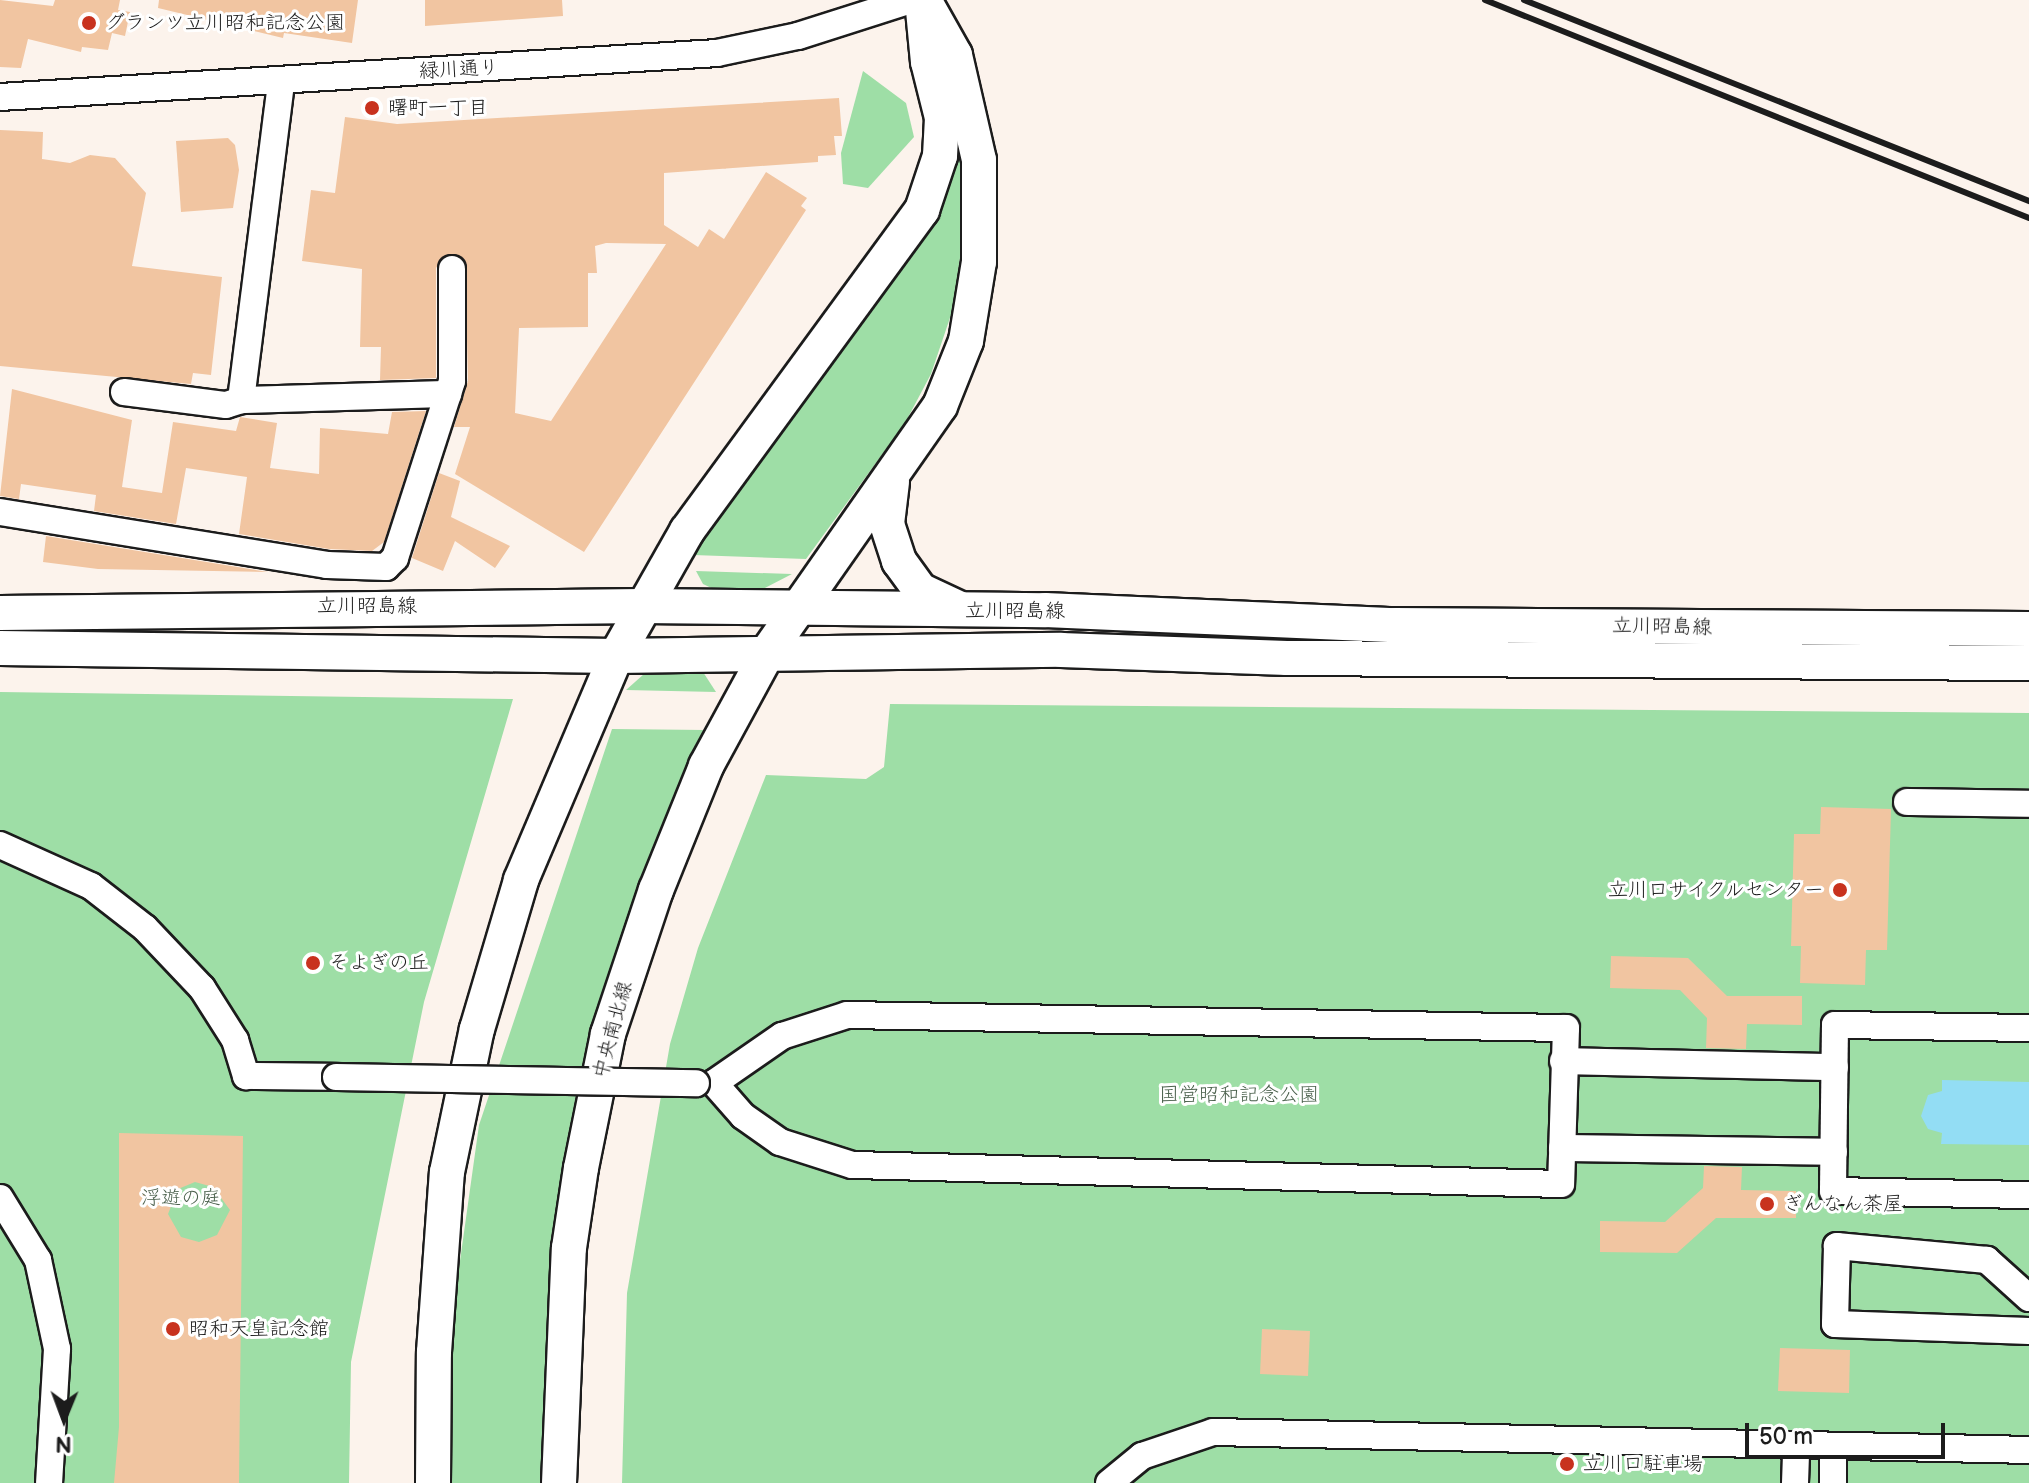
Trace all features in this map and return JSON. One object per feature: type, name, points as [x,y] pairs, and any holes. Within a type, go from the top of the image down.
[{"type":"main road","name":"中央南北線","points":[[559,1483],[569,1248],[608,1034],[656,890],[706,766],[769,650],[794,611],[892,482],[956,374],[979,262],[981,192],[972,119],[955,55],[923,0]]},
{"type":"main road","points":[[433,1483],[434,1352],[447,1172],[477,1029],[521,880],[616,656],[642,606],[722,477],[922,210],[940,156],[942,118],[928,62],[923,0]]},
{"type":"main road","points":[[892,482],[887,524],[899,561],[920,590],[964,611]]},
{"type":"main road","name":"立川昭島線","points":[[0,613],[642,606],[794,611],[964,611],[1395,625],[2029,629]]},
{"type":"main road","name":"立川昭島線","points":[[0,648],[616,656],[769,650],[2029,663]]},
{"type":"street","name":"緑川通り","points":[[0,97],[717,53],[798,36],[911,0]]},
{"type":"street","points":[[241,400],[281,82]]},
{"type":"street","points":[[4,513],[327,565],[386,567],[395,558],[421,489],[452,381],[452,269]]},
{"type":"street","points":[[124,392],[226,405],[241,400],[448,394]]},
{"type":"street","points":[[1907,802],[2029,804]]},
{"type":"street","points":[[0,845],[91,886],[145,928],[202,988],[235,1040],[246,1076],[705,1083],[782,1036],[847,1015],[1566,1028],[1561,1184],[852,1165],[780,1142],[743,1116],[705,1083]]},
{"type":"street","points":[[2029,1028],[1835,1025],[1833,1191],[2029,1195]]},
{"type":"street","points":[[1563,1061],[1835,1067]]},
{"type":"street","points":[[1562,1148],[1834,1152]]},
{"type":"street","points":[[0,1198],[38,1260],[57,1349],[49,1483]]},
{"type":"street","points":[[2029,1298],[1987,1260],[1837,1246],[1835,1324],[2029,1331]]},
{"type":"street","points":[[1109,1483],[1142,1456],[1213,1432],[2029,1450]]},
{"type":"street","points":[[1795,1483],[1796,1445]]},
{"type":"street","points":[[1833,1446],[1833,1483]]},
{"type":"green space","points":[[863,71],[906,103],[914,137],[868,188],[843,184],[841,153]]},
{"type":"green space","points":[[957,120],[964,152],[963,234],[954,306],[931,374],[905,423],[806,559],[693,555],[779,424],[918,248],[947,191]]},
{"type":"green space","points":[[696,571],[792,574],[761,590],[722,593],[703,584]]},
{"type":"green space","points":[[660,671],[703,672],[716,692],[626,690],[644,674]]},
{"type":"green space","points":[[0,692],[513,699],[424,1002],[351,1362],[349,1483],[0,1483]]},
{"type":"green space","name":"国営昭和記念公園","points":[[890,704],[2029,713],[2029,1483],[622,1483],[627,1293],[670,1044],[698,948],[766,775],[866,779],[884,767]]},
{"type":"green space","points":[[612,729],[705,730],[598,1009],[569,1134],[547,1316],[544,1483],[451,1483],[453,1311],[479,1125]]},
{"type":"water","points":[[1942,1080],[2029,1082],[2029,1145],[1941,1144],[1942,1133],[1928,1129],[1921,1116],[1928,1095],[1942,1091]]},
{"type":"building","points":[[0,0],[53,6],[55,0],[120,0],[118,10],[130,12],[125,36],[112,33],[108,50],[82,47],[81,52],[28,39],[21,68],[0,67]]},
{"type":"building","points":[[159,0],[358,0],[352,43],[284,33],[283,38],[158,8]]},
{"type":"building","points":[[425,0],[562,0],[563,16],[425,26]]},
{"type":"building","points":[[839,98],[842,136],[834,136],[836,155],[818,156],[818,162],[664,173],[664,225],[698,247],[709,229],[724,239],[766,172],[807,198],[801,206],[806,210],[584,552],[455,474],[470,427],[454,427],[468,381],[465,260],[445,255],[436,268],[436,378],[380,380],[381,347],[360,347],[362,269],[302,261],[311,190],[335,193],[345,117],[397,124]],"holes":[[[606,243],[666,244],[551,421],[515,413],[519,328],[588,327],[588,273],[597,273],[595,246]]]},
{"type":"building","points":[[0,130],[43,132],[42,159],[70,163],[90,155],[115,158],[146,193],[132,266],[222,277],[211,375],[193,373],[191,384],[0,366]]},
{"type":"building","points":[[228,138],[235,145],[239,170],[233,208],[181,212],[176,141]]},
{"type":"building","points":[[12,389],[132,420],[122,487],[162,493],[173,422],[236,431],[240,417],[277,423],[270,468],[319,474],[320,428],[388,434],[392,412],[426,411],[384,542],[372,551],[329,549],[239,534],[247,477],[186,468],[176,524],[94,511],[96,495],[21,484],[19,499],[0,496]]},
{"type":"building","points":[[439,473],[460,481],[451,517],[510,546],[495,568],[455,541],[443,571],[412,558]]},
{"type":"building","points":[[46,536],[268,572],[98,569],[43,562]]},
{"type":"building","name":"立川口サイクルセンター","points":[[1821,807],[1891,809],[1887,950],[1866,950],[1865,985],[1800,983],[1801,946],[1791,946],[1794,834],[1820,834]]},
{"type":"building","points":[[1611,956],[1688,958],[1727,996],[1802,996],[1802,1025],[1747,1024],[1746,1049],[1706,1048],[1707,1018],[1680,990],[1610,988]]},
{"type":"building","name":"浮遊の庭","points":[[119,1133],[243,1136],[239,1483],[114,1483],[119,1427]],"holes":[[[195,1182],[213,1187],[230,1210],[217,1235],[199,1242],[181,1237],[168,1214],[178,1189]]]},
{"type":"building","points":[[1704,1166],[1742,1167],[1741,1190],[1796,1191],[1796,1218],[1716,1218],[1677,1253],[1600,1252],[1600,1221],[1665,1222],[1703,1188]]},
{"type":"building","points":[[1262,1329],[1310,1331],[1308,1376],[1260,1374]]},
{"type":"building","points":[[1780,1348],[1850,1350],[1849,1393],[1778,1391]]},
{"type":"railway","points":[[1485,0],[2029,218]]},
{"type":"railway","points":[[1524,0],[2029,201]]},
{"type":"place","name":"グランツ立川昭和記念公園","points":[[89,23]]},
{"type":"place","name":"曙町一丁目","points":[[372,108]]},
{"type":"place","name":"立川口サイクルセンター","points":[[1840,890]]},
{"type":"place","name":"そよぎの丘","points":[[313,963]]},
{"type":"place","name":"ぎんなん茶屋","points":[[1767,1204]]},
{"type":"place","name":"昭和天皇記念館","points":[[173,1329]]},
{"type":"place","name":"立川口駐車場","points":[[1567,1464]]}]
